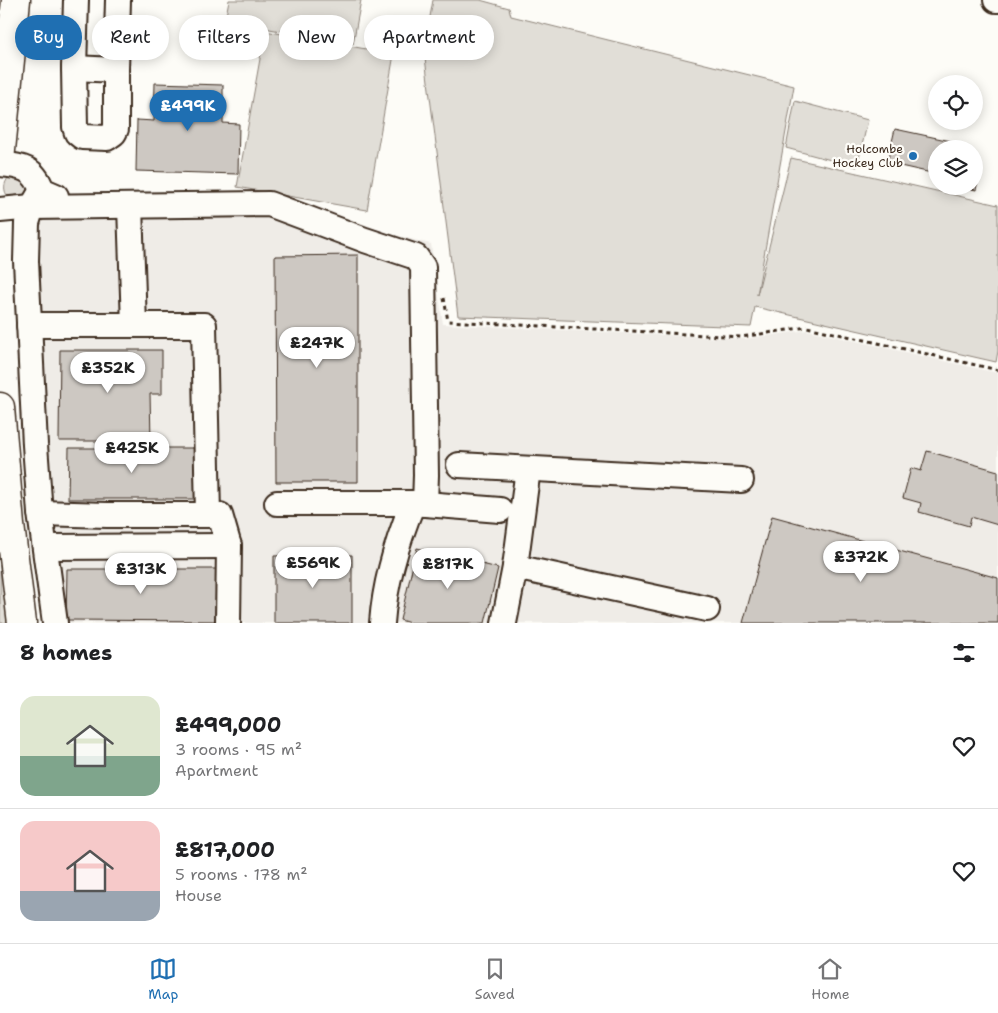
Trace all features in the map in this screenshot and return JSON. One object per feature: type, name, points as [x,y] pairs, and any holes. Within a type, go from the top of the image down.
[{"type":"main road","points":[[0,160],[3,103],[16,0]]},
{"type":"main road","points":[[0,407],[10,525],[22,623]]},
{"type":"lane","points":[[76,0],[75,127],[77,133],[82,137],[108,138],[116,129],[118,0]]},
{"type":"lane","points":[[74,68],[116,70]]},
{"type":"lane","points":[[0,164],[27,169],[38,180],[37,199],[27,223],[26,262],[40,513],[55,623]]},
{"type":"lane","points":[[0,210],[37,199],[91,206],[268,204],[416,257],[423,266],[426,475],[419,504],[398,537],[384,599],[382,623]]},
{"type":"lane","points":[[130,206],[134,325]]},
{"type":"lane","points":[[29,325],[204,325],[208,516]]},
{"type":"lane","points":[[458,465],[741,480]]},
{"type":"lane","points":[[504,623],[515,567],[528,469]]},
{"type":"lane","points":[[277,503],[419,504],[500,510]]},
{"type":"lane","points":[[40,513],[107,516],[220,516],[229,546],[228,623]]},
{"type":"lane","points":[[46,547],[229,546]]},
{"type":"lane","points":[[515,567],[707,609]]},
{"type":"path","points":[[444,294],[448,321],[741,336],[806,327],[998,370]]},
{"type":"shaded area","points":[[229,0],[361,0],[354,38],[354,15],[279,15],[279,31],[269,29],[269,15],[226,15]]},
{"type":"shaded area","points":[[433,0],[480,0],[509,8],[511,16],[794,86],[757,295],[791,158],[928,189],[928,195],[954,195],[998,205],[998,351],[996,362],[755,307],[751,327],[458,316],[425,60],[494,60],[494,15],[430,15]]},
{"type":"shaded area","points":[[269,32],[279,33],[279,60],[354,60],[354,47],[364,49],[364,60],[393,60],[367,210],[237,187],[260,60],[269,60]]},
{"type":"shaded area","points":[[795,101],[868,120],[857,167],[786,148]]},
{"type":"shaded area","points":[[11,175],[28,176],[30,197],[11,200],[8,197],[5,185]]},
{"type":"shaded area","points":[[20,194],[269,204],[431,244],[443,324],[745,339],[807,330],[998,373],[998,623],[46,623]]},
{"type":"shaded area","points":[[0,565],[9,623],[0,623]]},
{"type":"building","points":[[155,83],[223,85],[223,123],[239,124],[238,174],[136,171],[137,120],[154,121]]},
{"type":"building","name":"Holcombe Hockey Club","points":[[895,129],[946,140],[928,140],[928,172],[887,163]]},
{"type":"building","points":[[358,255],[358,482],[276,482],[275,256]]},
{"type":"building","points":[[60,350],[162,350],[162,394],[150,394],[151,441],[59,441]]},
{"type":"building","points":[[69,448],[195,448],[196,499],[68,499]]},
{"type":"building","points":[[927,451],[998,471],[998,525],[971,517],[969,526],[919,512],[921,503],[903,498],[911,468],[921,471]]},
{"type":"building","points":[[772,516],[998,578],[998,623],[743,623]]},
{"type":"building","points":[[417,548],[498,568],[485,623],[410,623],[400,620]]},
{"type":"building","points":[[352,555],[352,623],[274,623],[274,556]]},
{"type":"building","points":[[67,569],[216,569],[215,621],[66,620]]},
{"type":"place","name":"Holcombe Hockey Club","points":[[913,156]]}]
